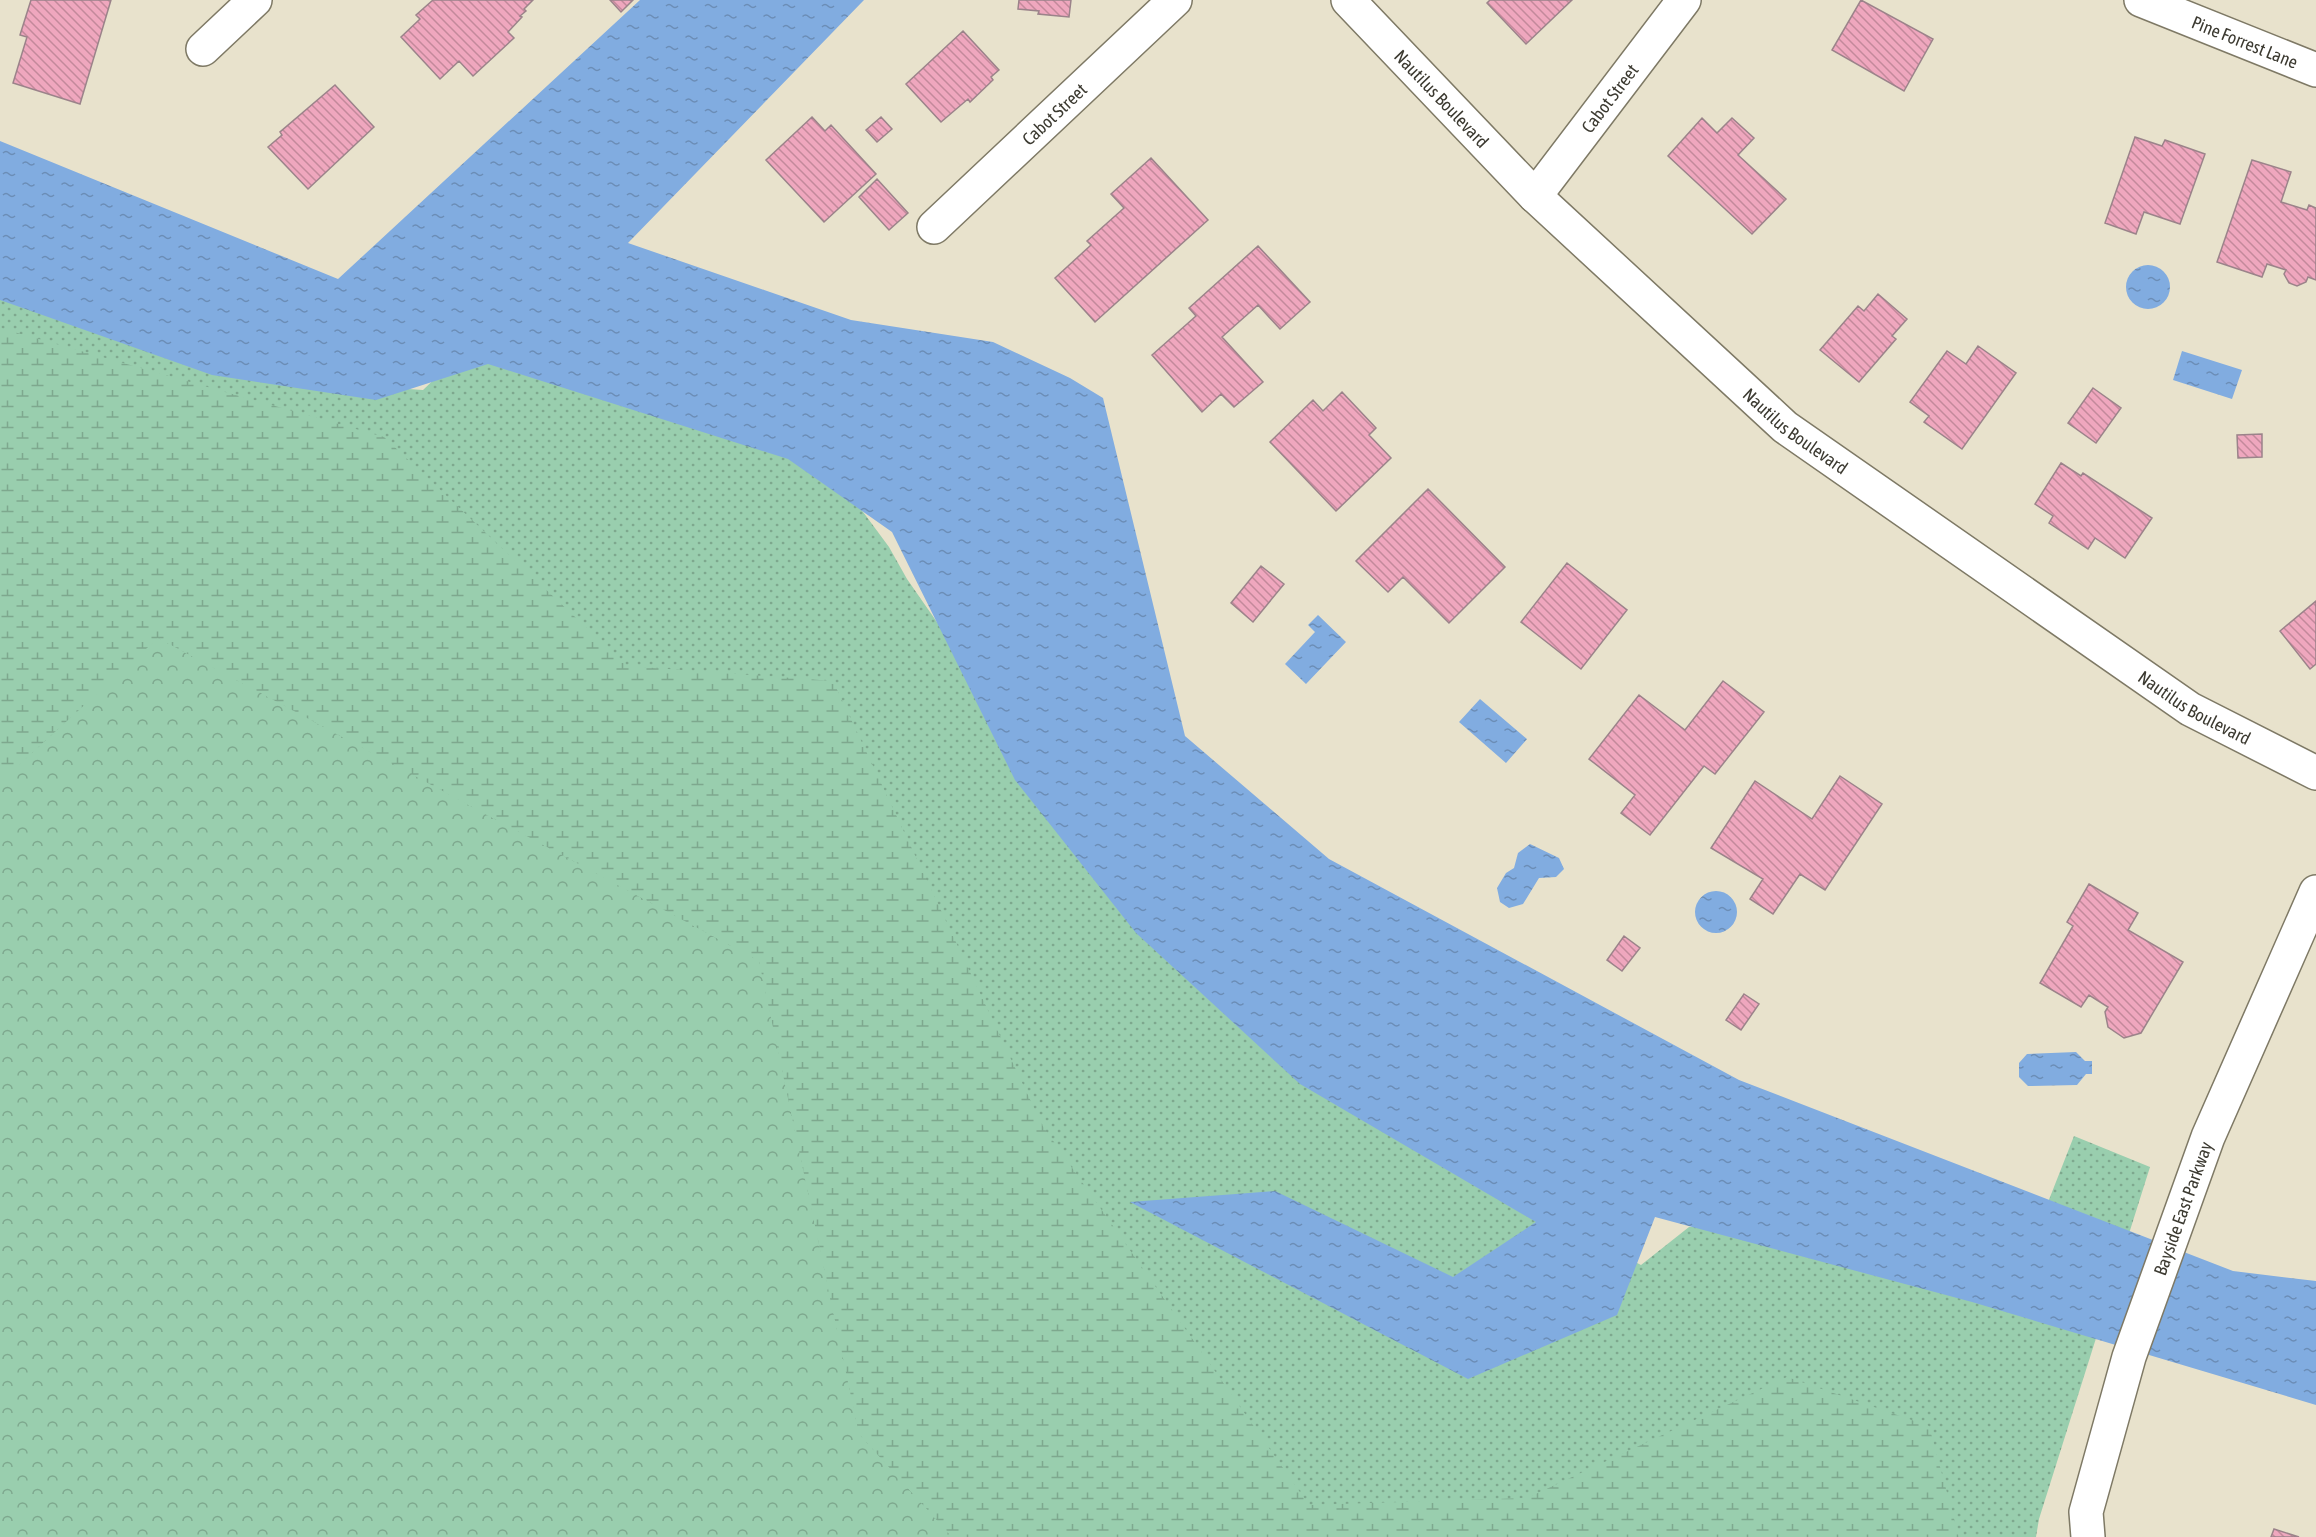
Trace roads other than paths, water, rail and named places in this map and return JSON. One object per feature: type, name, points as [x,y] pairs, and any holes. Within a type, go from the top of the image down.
[{"type":"street","points":[[203,49],[255,0]]},
{"type":"street","name":"Cabot Street","points":[[934,227],[1175,0]]},
{"type":"street","name":"Nautilus Boulevard","points":[[1348,0],[1535,195],[1785,427],[2190,709],[2316,772]]},
{"type":"street","name":"Cabot Street","points":[[1535,195],[1684,0]]},
{"type":"street","name":"Pine Forrest Lane","points":[[2140,0],[2316,70]]},
{"type":"street","name":"Bayside East Parkway","points":[[2088,1537],[2086,1512],[2129,1357],[2208,1137],[2316,892]]},
{"type":"water","points":[[640,0],[864,0],[628,243],[851,320],[993,342],[1070,378],[1103,398],[1185,736],[1329,859],[1739,1080],[2233,1271],[2316,1281],[2316,1405],[1972,1302],[1655,1217],[1617,1315],[1468,1379],[1130,1202],[1275,1191],[1453,1277],[1536,1222],[1300,1084],[1136,933],[1015,780],[892,532],[788,459],[488,364],[376,400],[212,375],[0,300],[0,141],[338,279]]},
{"type":"water","points":[[2148,265],[2164,271],[2170,287],[2164,303],[2148,309],[2132,303],[2126,287],[2132,271]]},
{"type":"water","points":[[2182,351],[2242,370],[2232,399],[2173,380]]},
{"type":"water","points":[[1318,615],[1346,642],[1306,684],[1285,664],[1315,632],[1308,625]]},
{"type":"water","points":[[1480,699],[1527,739],[1506,763],[1459,722]]},
{"type":"water","points":[[1530,844],[1559,858],[1564,869],[1556,877],[1539,878],[1523,904],[1509,908],[1500,902],[1497,888],[1506,873],[1514,868],[1518,853]]},
{"type":"water","points":[[1716,891],[1724,892],[1731,897],[1736,904],[1736,920],[1731,927],[1724,932],[1716,933],[1708,932],[1701,927],[1696,920],[1695,912],[1696,904],[1701,897],[1708,892]]},
{"type":"water","points":[[2076,1052],[2085,1061],[2092,1061],[2092,1074],[2086,1074],[2077,1085],[2028,1086],[2019,1077],[2019,1063],[2027,1054]]}]
